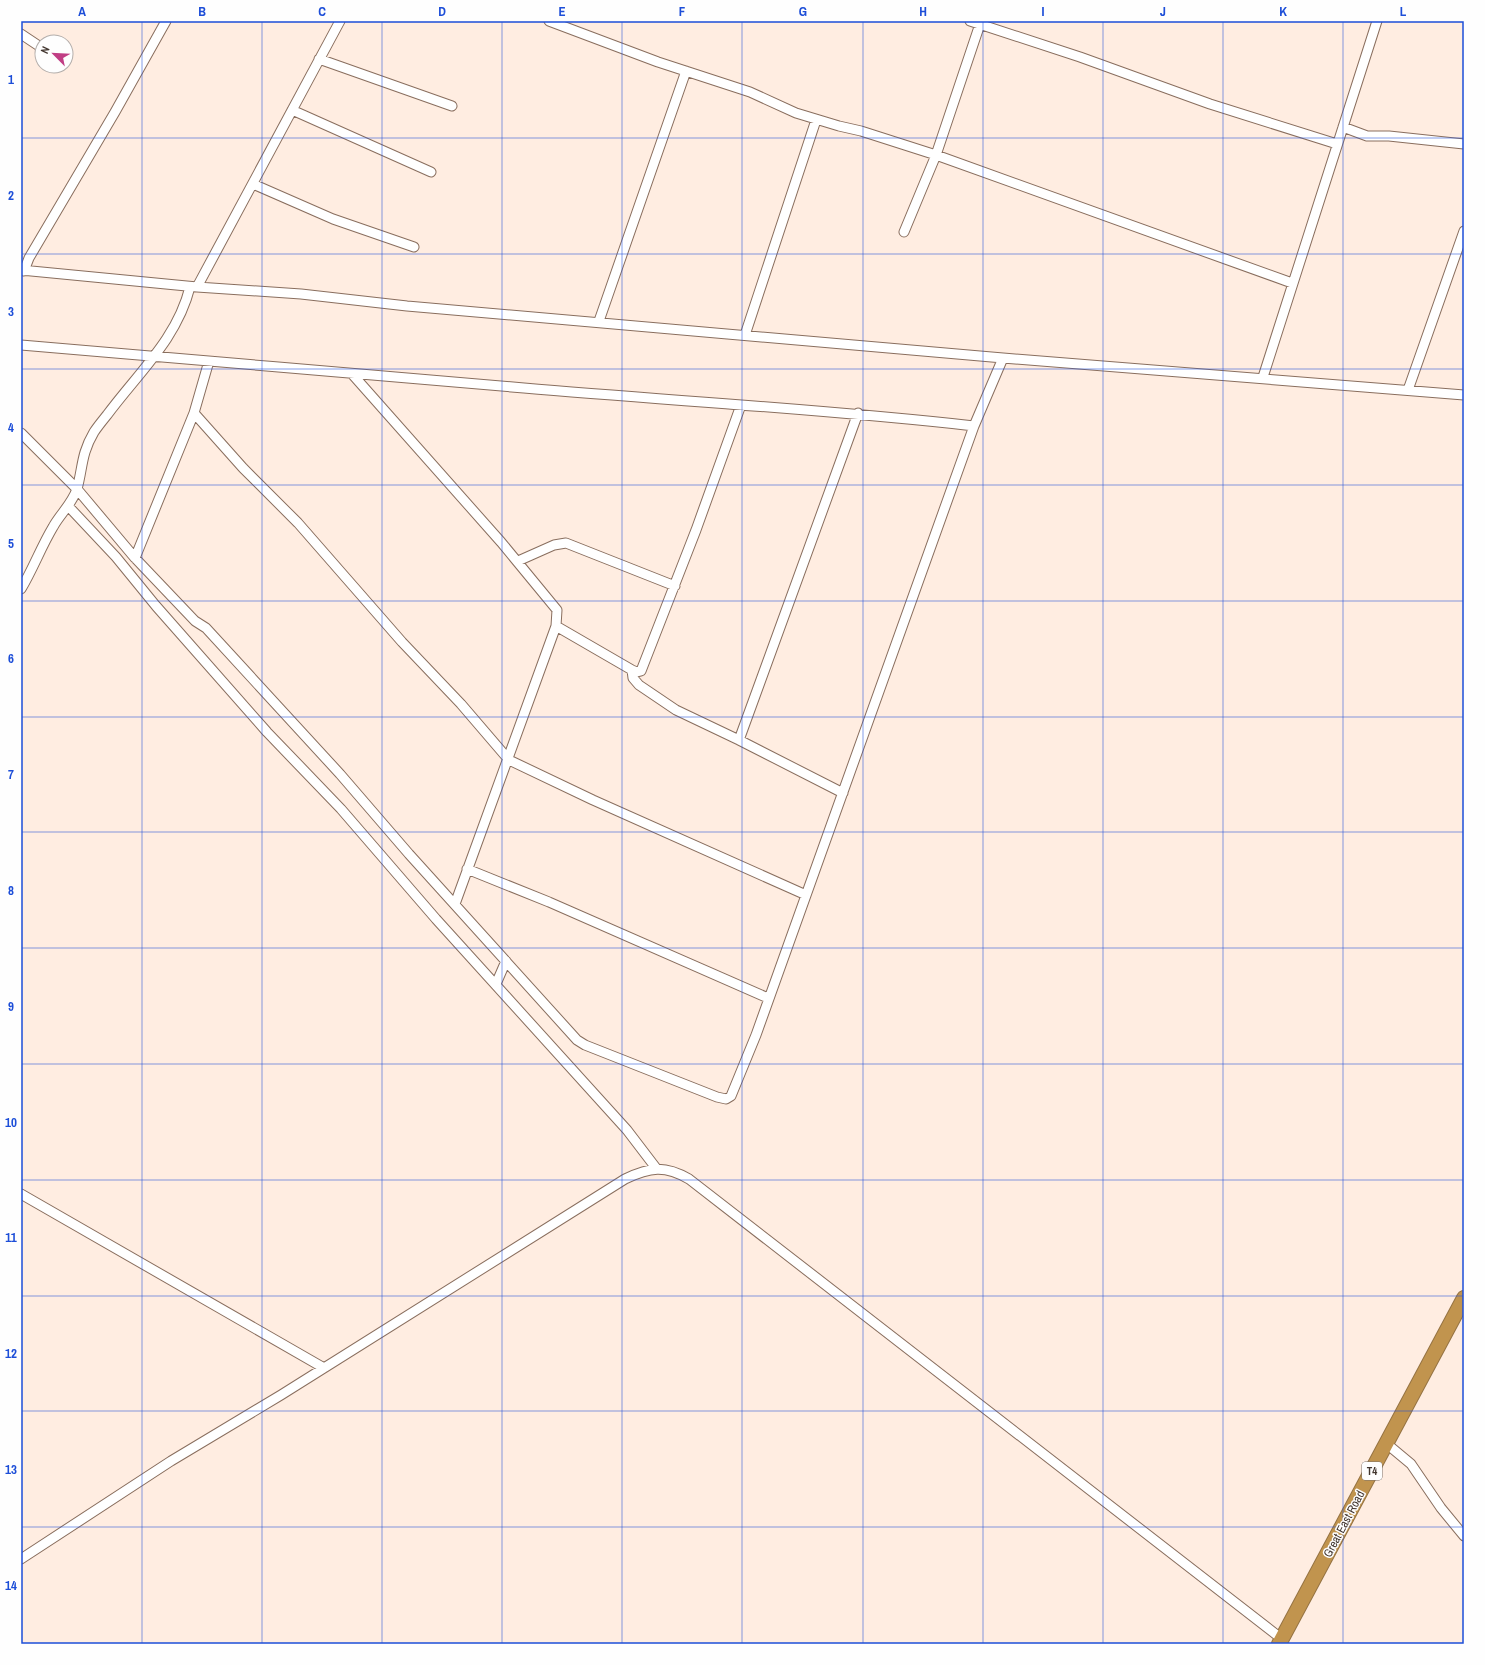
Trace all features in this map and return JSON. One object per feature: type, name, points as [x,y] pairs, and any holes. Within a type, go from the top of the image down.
[{"type":"highway","name":"Great East Road","points":[[1281,1642],[1464,1298]]},
{"type":"street","points":[[166,21],[23,270],[194,287],[301,294],[414,307],[1003,358],[1263,377],[1464,394]]},
{"type":"street","points":[[21,589],[53,526],[69,507],[77,489],[82,458],[95,431],[115,403],[156,355],[174,328],[187,298],[253,184],[340,21]]},
{"type":"street","points":[[549,21],[686,71],[750,92],[816,120],[861,131],[936,155],[1292,283]]},
{"type":"street","points":[[970,21],[1080,57],[1210,104],[1337,144]]},
{"type":"street","points":[[1263,377],[1377,21]]},
{"type":"street","points":[[904,232],[936,155],[980,24]]},
{"type":"street","points":[[21,34],[34,43]]},
{"type":"street","points":[[319,59],[452,106]]},
{"type":"street","points":[[598,322],[686,71]]},
{"type":"street","points":[[292,110],[431,172]]},
{"type":"street","points":[[745,335],[816,120]]},
{"type":"street","points":[[1343,127],[1366,136],[1389,136],[1464,144]]},
{"type":"street","points":[[253,184],[333,219],[414,247]]},
{"type":"street","points":[[1408,390],[1464,231]]},
{"type":"street","points":[[21,345],[156,355],[354,375],[858,413],[974,426]]},
{"type":"street","points":[[21,433],[77,489],[136,558],[195,622],[206,628],[281,709],[577,1040],[585,1045],[717,1097],[726,1099],[732,1096],[756,1035],[974,426],[1003,358]]},
{"type":"street","points":[[136,558],[194,413],[209,361]]},
{"type":"street","points":[[354,375],[518,561],[556,610],[556,626],[507,757],[455,904]]},
{"type":"street","points":[[556,626],[632,670],[637,672],[642,671],[675,586],[741,405]]},
{"type":"street","points":[[194,413],[242,468],[303,529],[402,642],[461,704],[513,763],[806,895]]},
{"type":"street","points":[[739,740],[858,413]]},
{"type":"street","points":[[69,507],[116,557],[156,606],[266,732],[341,809],[436,919],[627,1130],[656,1168]]},
{"type":"street","points":[[518,561],[554,545],[566,543],[675,586]]},
{"type":"street","points":[[632,670],[633,678],[639,685],[676,710],[843,793]]},
{"type":"street","points":[[467,869],[549,902],[768,998]]},
{"type":"street","points":[[496,984],[506,961]]},
{"type":"street","points":[[21,1559],[171,1461],[324,1368],[625,1179],[643,1170],[656,1168],[676,1171],[689,1179],[1281,1642]]},
{"type":"street","points":[[21,1194],[324,1368]]},
{"type":"street","points":[[1387,1444],[1411,1464],[1441,1508],[1464,1536]]}]
